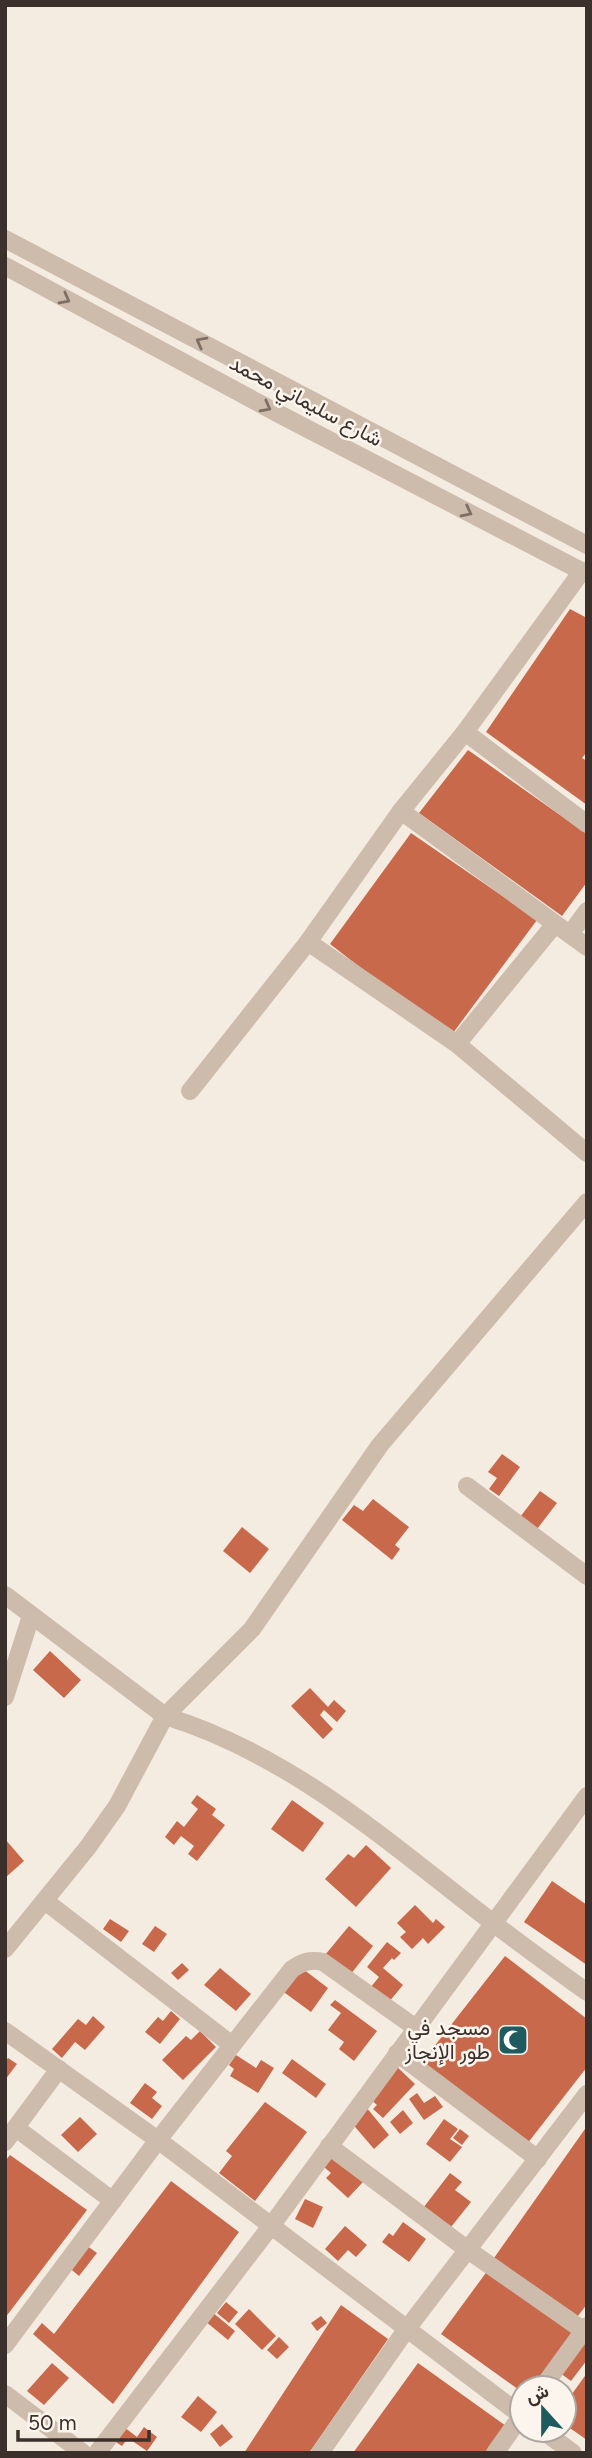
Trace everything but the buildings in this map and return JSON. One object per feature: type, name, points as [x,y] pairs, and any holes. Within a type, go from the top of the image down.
[{"type":"street","name":"شارع سليماني محمد","points":[[5,239],[587,545]]},
{"type":"street","name":"شارع سليماني محمد","points":[[5,267],[279,414],[584,572]]},
{"type":"street","points":[[190,1091],[309,942],[401,811],[465,733],[584,572]]},
{"type":"street","points":[[465,733],[587,824]]},
{"type":"street","points":[[401,811],[587,947]]},
{"type":"street","points":[[570,934],[587,911]]},
{"type":"street","points":[[457,1044],[555,923]]},
{"type":"street","points":[[309,942],[457,1044],[587,1153]]},
{"type":"street","points":[[5,1949],[88,1847],[117,1806],[165,1716],[252,1629],[380,1445],[587,1202]]},
{"type":"street","points":[[467,1486],[587,1576]]},
{"type":"street","points":[[5,1595],[165,1716],[219,1735],[303,1780],[346,1808],[492,1923],[587,1992]]},
{"type":"street","points":[[5,1697],[31,1616]]},
{"type":"street","points":[[97,2453],[271,2226],[587,1796]]},
{"type":"street","points":[[45,1901],[232,2045]]},
{"type":"street","points":[[5,2345],[158,2140],[292,1969],[303,1962],[323,1962],[416,2028]]},
{"type":"street","points":[[5,2031],[158,2140],[508,2405]]},
{"type":"street","points":[[397,2053],[538,2159]]},
{"type":"street","points":[[5,2142],[59,2069]]},
{"type":"street","points":[[320,2453],[406,2330],[538,2159],[581,2114],[587,2094]]},
{"type":"street","points":[[16,2128],[113,2201]]},
{"type":"street","points":[[329,2146],[468,2250],[586,2330],[552,2374]]},
{"type":"street","points":[[5,2394],[83,2453]]},
{"type":"street","points":[[495,2453],[508,2435]]},
{"type":"place","name":"مسجد في طور الإنجاز","points":[[513,2040]]}]
